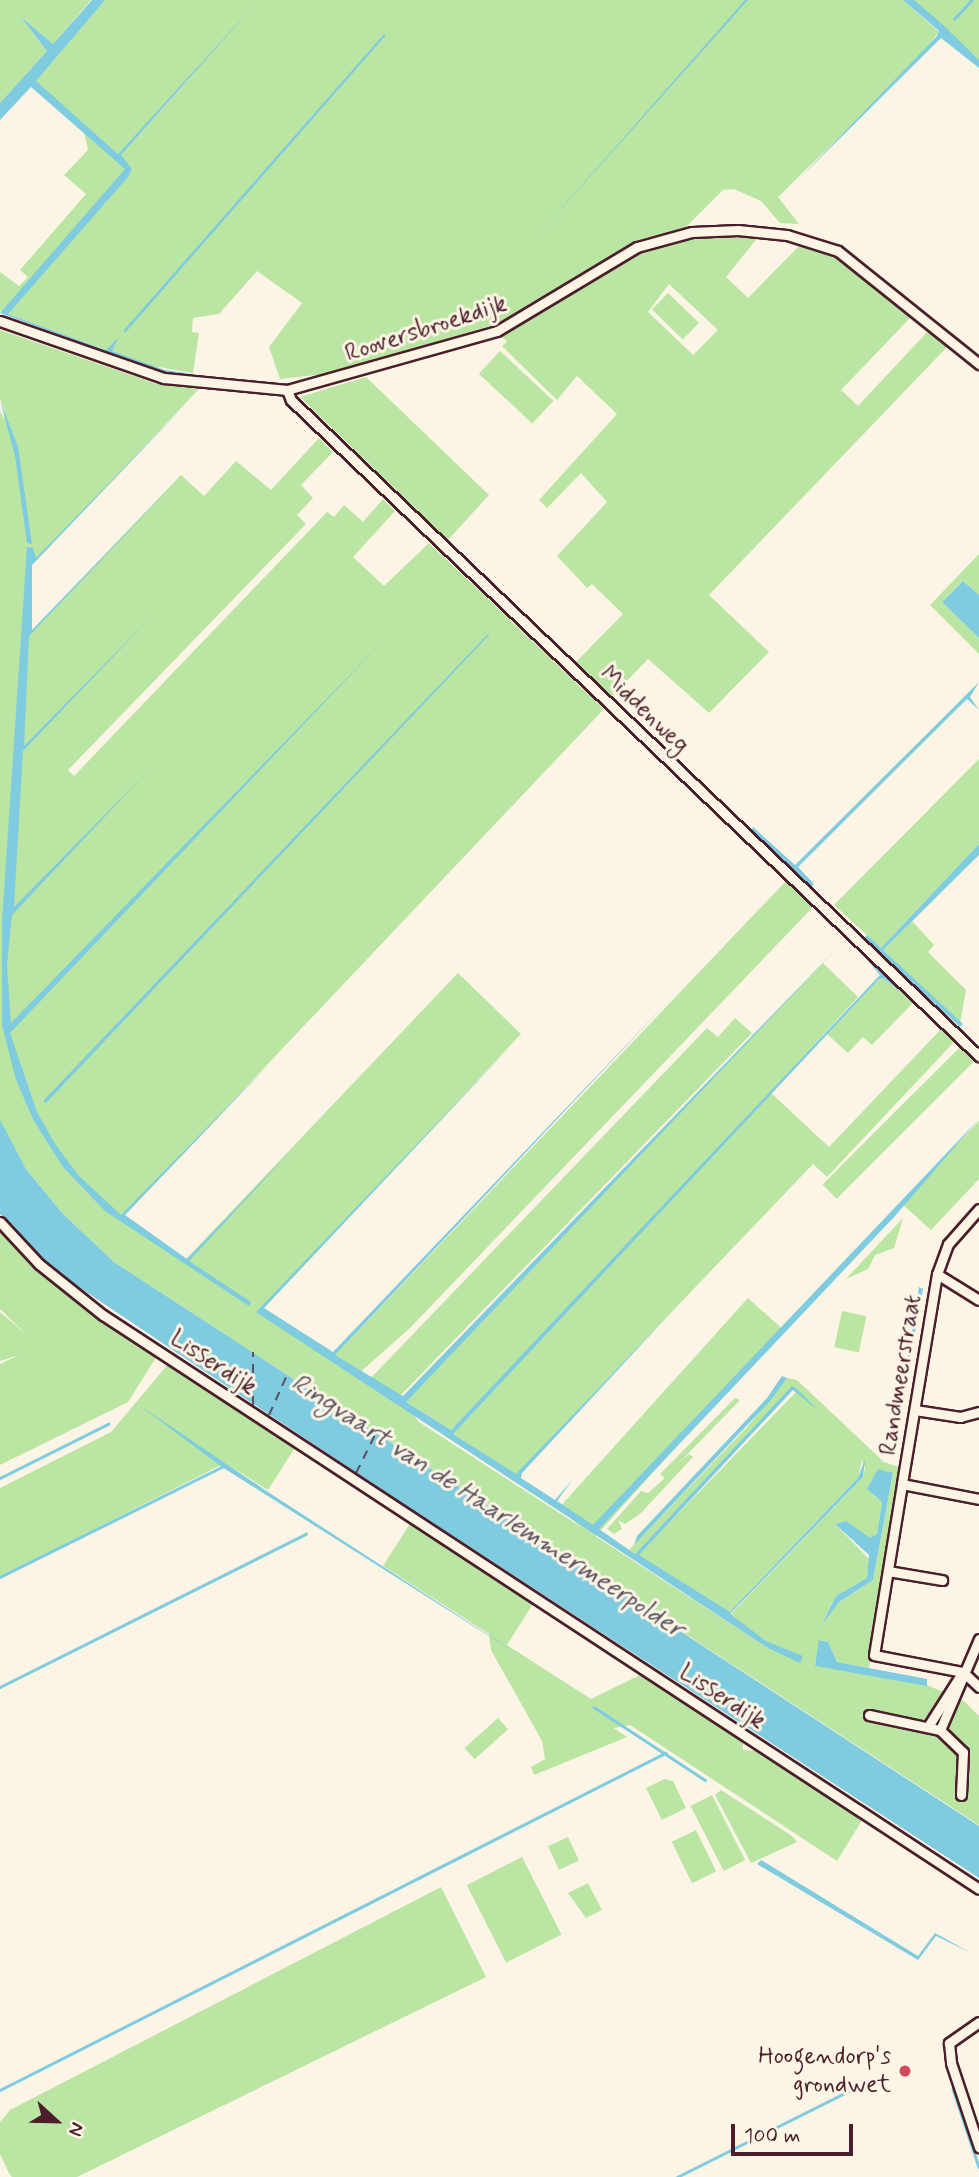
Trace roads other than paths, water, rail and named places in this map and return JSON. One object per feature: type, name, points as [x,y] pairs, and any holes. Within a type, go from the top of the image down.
[{"type":"street","name":"Rooversbroekdijk","points":[[0,321],[164,378],[287,390],[497,331],[637,247],[672,236],[716,231],[787,235],[838,251],[979,364]]},
{"type":"street","name":"Middenweg","points":[[287,390],[291,400],[979,1056]]},
{"type":"street","name":"Randmeerstraat","points":[[979,1209],[948,1244],[937,1274],[902,1484],[979,1499]]},
{"type":"street","name":"Lisserdijk","points":[[0,1222],[47,1271],[103,1315],[979,1889]]},
{"type":"street","points":[[937,1274],[979,1300]]},
{"type":"street","points":[[915,1410],[960,1417],[979,1412]]},
{"type":"street","points":[[902,1484],[874,1655],[963,1672],[979,1687]]},
{"type":"street","points":[[888,1571],[942,1580]]},
{"type":"street","points":[[940,1730],[979,1639]]},
{"type":"street","points":[[929,1725],[953,1681],[963,1672]]},
{"type":"street","points":[[869,1715],[929,1725],[940,1730],[963,1752],[961,1795]]},
{"type":"street","points":[[979,2022],[949,2043],[951,2063],[979,2147]]},
{"type":"water","points":[[92,0],[105,0],[36,81],[118,154],[259,0],[121,155],[132,169],[128,177],[8,314],[106,350],[118,338],[112,351],[165,370],[193,374],[165,373],[0,313],[125,169],[31,87],[0,120],[0,103],[47,51],[20,16],[53,44]]},
{"type":"water","points":[[745,0],[748,0],[530,244]]},
{"type":"water","points":[[903,0],[914,0],[941,23],[979,60],[979,68],[941,38],[798,180],[937,36],[939,31]]},
{"type":"water","points":[[384,34],[386,35],[125,333],[124,330]]},
{"type":"water","points":[[0,400],[18,447],[32,544],[27,543],[15,456]]},
{"type":"water","points":[[188,402],[32,565],[32,630],[183,474],[29,636],[24,746],[153,615],[23,751],[14,907],[148,771],[12,915],[7,966],[11,1023],[384,640],[10,1033],[37,1112],[55,1144],[78,1175],[121,1215],[277,1056],[125,1215],[187,1259],[293,1149],[189,1261],[251,1302],[249,1306],[105,1211],[63,1167],[34,1121],[16,1080],[2,1025],[2,922],[27,547],[33,548],[36,558]]},
{"type":"water","points":[[963,581],[979,595],[979,638],[942,602]]},
{"type":"water","points":[[490,634],[46,1103],[43,1101],[487,635]]},
{"type":"water","points":[[979,682],[970,697],[979,710],[967,699],[798,867],[814,884],[811,887],[751,831],[753,827],[795,865]]},
{"type":"water","points":[[979,844],[979,855],[883,950],[963,1024],[960,1027],[864,938],[867,935],[881,948]]},
{"type":"water","points":[[843,942],[406,1402],[451,1430],[880,975],[857,948],[910,999],[883,978],[879,979],[453,1434],[516,1474],[668,1316],[522,1473],[521,1478],[555,1500],[573,1479],[557,1501],[593,1525],[979,1119],[895,1216],[599,1529],[635,1554],[792,1386],[797,1389],[819,1411],[793,1390],[639,1555],[730,1612],[858,1478],[865,1459],[863,1477],[730,1614],[766,1641],[803,1656],[800,1663],[768,1648],[256,1312],[512,1045],[264,1308],[333,1352],[675,994],[335,1355],[403,1396]]},
{"type":"water","name":"Ringvaart van de Haarlemmermeerpolder","points":[[0,1120],[26,1169],[62,1213],[114,1262],[979,1826],[979,1878],[376,1486],[52,1269],[0,1214]]},
{"type":"water","points":[[919,1287],[923,1289],[893,1451]]},
{"type":"water","points":[[782,1376],[787,1378],[770,1401],[634,1545],[637,1536],[767,1398]]},
{"type":"water","points":[[139,1405],[265,1490],[530,1662],[222,1467]]},
{"type":"water","points":[[878,1469],[893,1473],[873,1580],[839,1602],[821,1626],[836,1596],[867,1578],[869,1555],[835,1524],[846,1521],[870,1538],[877,1534],[882,1502],[867,1489]]},
{"type":"water","points":[[819,1640],[828,1642],[837,1662],[927,1679],[927,1686],[815,1666]]},
{"type":"water","points":[[761,1860],[918,1956],[935,1933],[971,1953],[936,1936],[918,1960],[757,1864]]},
{"type":"waterway","points":[[954,19],[972,0]]},
{"type":"waterway","points":[[0,1478],[108,1424]]},
{"type":"waterway","points":[[0,1577],[222,1467]]},
{"type":"waterway","points":[[0,1687],[306,1534]]},
{"type":"waterway","points":[[594,1707],[705,1780]]},
{"type":"waterway","points":[[0,2090],[665,1753]]},
{"type":"waterway","points":[[677,2177],[855,2088]]},
{"type":"waterway","points":[[953,2089],[979,2167]]},
{"type":"place","name":"Hoogendorp's grondwet","points":[[905,2071]]}]
